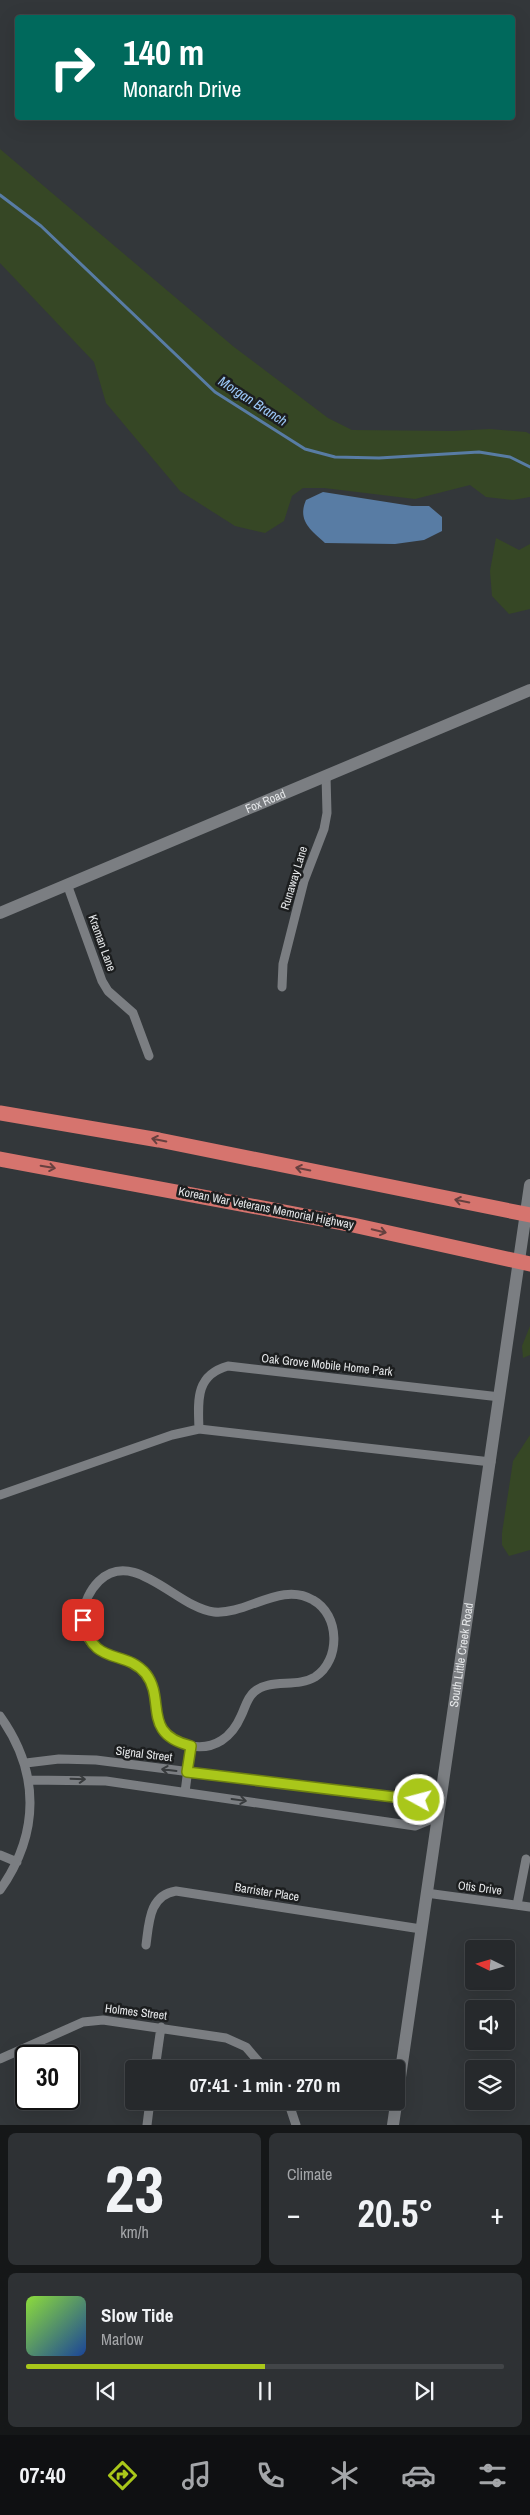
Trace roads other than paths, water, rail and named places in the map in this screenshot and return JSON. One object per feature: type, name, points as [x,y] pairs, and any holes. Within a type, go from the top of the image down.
[{"type":"highway","points":[[0,1113],[169,1142],[530,1215]]},
{"type":"highway","name":"Korean War Veterans Memorial Highway","points":[[0,1159],[353,1225],[530,1264]]},
{"type":"street","name":"Fox Road","points":[[0,912],[530,690]]},
{"type":"street","name":"Runaway Lane","points":[[282,987],[283,964],[304,881],[325,821],[328,804],[326,776]]},
{"type":"street","name":"Kraman Lane","points":[[67,884],[102,980],[108,991],[133,1013],[149,1056]]},
{"type":"street","name":"South Little Creek Road","points":[[394,2125],[437,1817],[491,1462],[530,1186]]},
{"type":"street","name":"Oak Grove Mobile Home Park","points":[[199,1429],[198,1406],[204,1382],[211,1373],[228,1366],[500,1397]]},
{"type":"street","points":[[0,1495],[172,1435],[199,1429],[491,1462]]},
{"type":"street","points":[[115,1572],[135,1572],[152,1579],[193,1606],[214,1612],[234,1611],[270,1598],[291,1594],[303,1596],[321,1605],[327,1613],[334,1634],[331,1655],[321,1672],[315,1677],[299,1683],[272,1685],[255,1691],[232,1734],[223,1740],[206,1746],[191,1746],[175,1740],[162,1729],[155,1713],[152,1687],[144,1673],[133,1664],[103,1653],[89,1640],[85,1631],[83,1612],[89,1595],[100,1580],[115,1572]]},
{"type":"street","points":[[0,1716],[26,1763],[29,1780],[29,1812],[17,1862],[0,1890]]},
{"type":"street","points":[[184,1792],[191,1746]]},
{"type":"street","name":"Signal Street","points":[[26,1763],[78,1759],[419,1800],[437,1817]]},
{"type":"street","points":[[29,1780],[106,1781],[415,1826],[437,1817]]},
{"type":"street","points":[[0,1854],[17,1862]]},
{"type":"street","points":[[517,1905],[526,1859]]},
{"type":"street","name":"Barrister Place","points":[[146,1945],[150,1916],[155,1904],[168,1892],[176,1891],[421,1929]]},
{"type":"street","name":"Otis Drive","points":[[426,1893],[530,1907]]},
{"type":"street","name":"Holmes Street","points":[[0,2059],[91,2020],[211,2034],[237,2042],[246,2047],[257,2060]]},
{"type":"street","points":[[156,2060],[161,2027]]},
{"type":"street","points":[[147,2125],[149,2110]]},
{"type":"street","points":[[292,2110],[296,2125]]},
{"type":"water","points":[[323,492],[412,506],[429,506],[442,517],[442,531],[424,540],[395,544],[325,543],[307,524],[303,514],[306,500]]},
{"type":"waterway","name":"Morgan Branch","points":[[0,195],[41,226],[215,392],[305,449],[335,457],[379,458],[479,452],[510,457],[530,467]]}]
